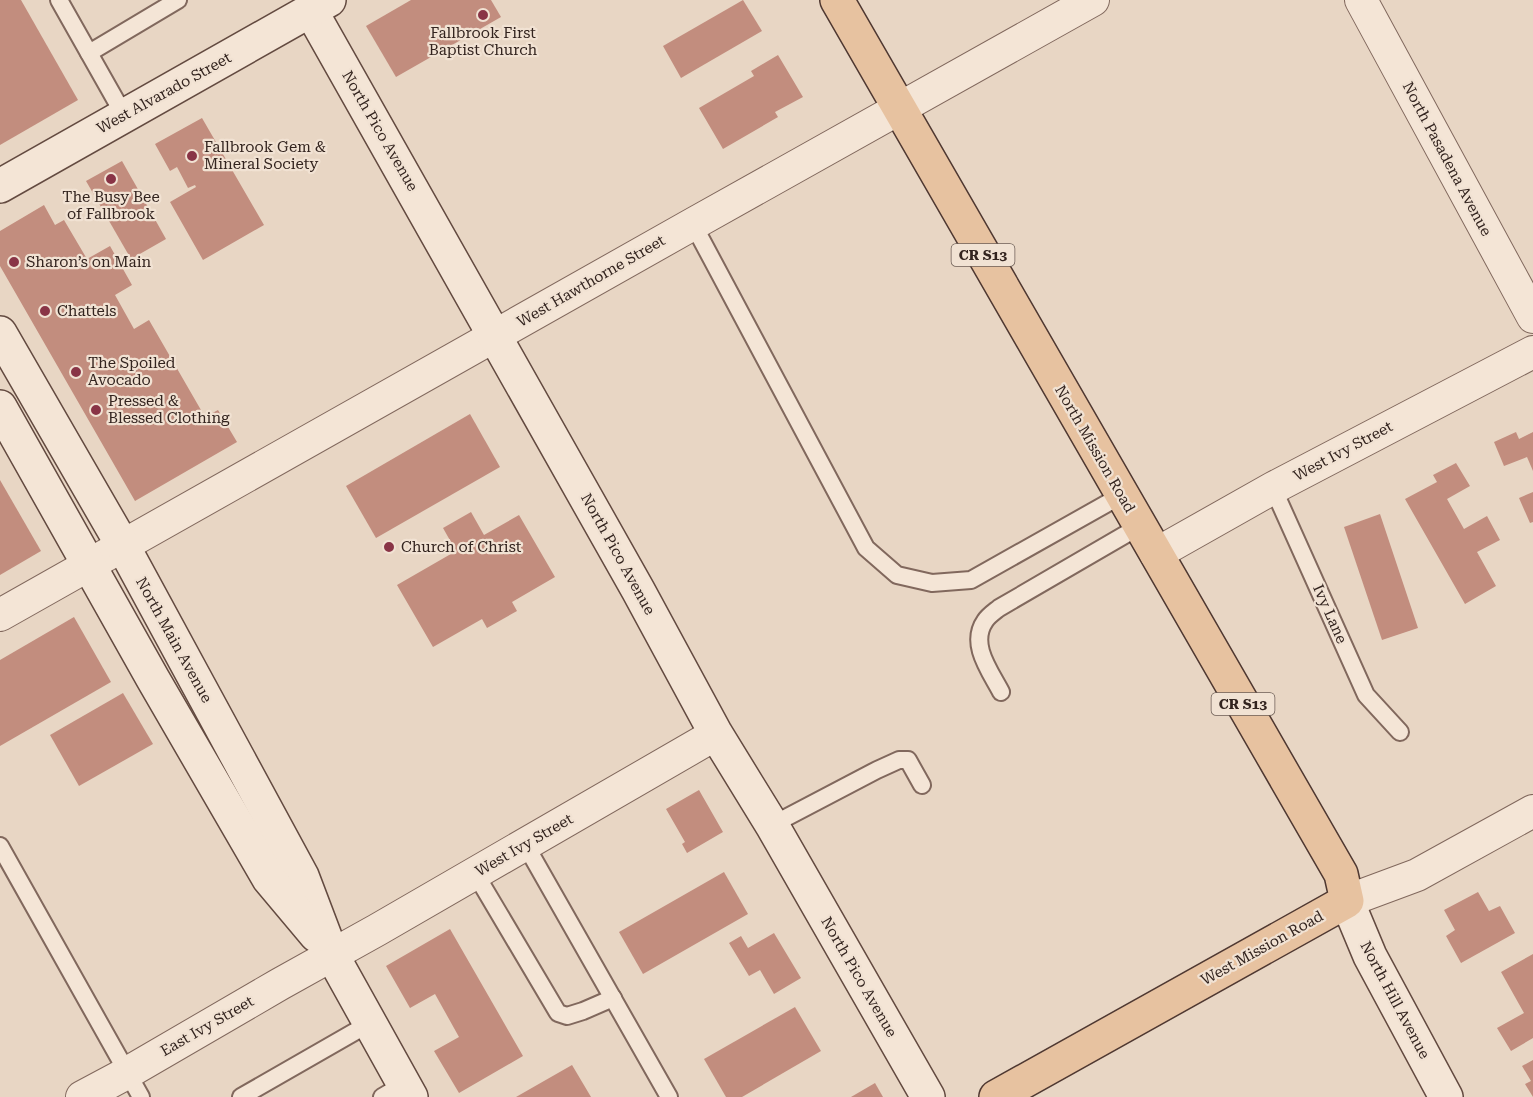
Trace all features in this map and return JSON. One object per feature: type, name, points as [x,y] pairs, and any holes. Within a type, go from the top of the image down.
[{"type":"main road","name":"North Mission Road","points":[[837,0],[1341,874],[1347,901]]},
{"type":"main road","name":"West Mission Road","points":[[996,1097],[1347,901]]},
{"type":"street","name":"West Hawthorne Street","points":[[0,615],[1094,0]]},
{"type":"street","name":"North Pasadena Avenue","points":[[1361,0],[1533,317]]},
{"type":"street","name":"West Alvarado Street","points":[[0,186],[320,5]]},
{"type":"street","name":"North Pico Avenue","points":[[320,5],[496,335],[716,734],[772,825],[928,1097]]},
{"type":"street","name":"North Main Avenue","points":[[0,333],[123,546],[302,876],[332,955],[370,1023],[399,1093]]},
{"type":"street","name":"West Ivy Street","points":[[1156,554],[1273,488],[1533,352]]},
{"type":"street","name":"North Main Avenue","points":[[0,406],[153,679],[269,879],[332,955]]},
{"type":"street","name":"West Ivy Street","points":[[332,955],[716,734]]},
{"type":"street","name":"West Mission Road","points":[[1347,901],[1417,875],[1533,811]]},
{"type":"street","name":"North Hill Avenue","points":[[1347,901],[1370,956],[1446,1097]]},
{"type":"street","name":"East Ivy Street","points":[[82,1097],[134,1085],[332,955]]},
{"type":"lane","points":[[59,0],[124,115]]},
{"type":"lane","points":[[89,53],[178,0]]},
{"type":"lane","points":[[693,224],[866,548],[897,574],[932,583],[971,580],[1122,495]]},
{"type":"lane","name":"Ivy Lane","points":[[1273,488],[1366,695],[1400,732]]},
{"type":"lane","points":[[1001,692],[981,653],[978,640],[986,619],[999,608],[1140,526]]},
{"type":"lane","points":[[772,825],[899,760],[908,760],[922,785]]},
{"type":"lane","points":[[525,844],[669,1097]]},
{"type":"lane","points":[[0,846],[134,1085]]},
{"type":"lane","points":[[475,873],[558,1013],[567,1016],[613,998]]},
{"type":"lane","points":[[241,1097],[370,1023]]},
{"type":"building","points":[[0,0],[21,0],[78,100],[0,145]]},
{"type":"building","points":[[411,0],[491,0],[501,17],[396,77],[366,26]]},
{"type":"building","points":[[743,0],[762,31],[681,78],[663,46]]},
{"type":"building","points":[[778,55],[803,97],[775,112],[778,117],[723,149],[699,108],[754,76],[751,71]]},
{"type":"building","points":[[202,118],[264,225],[203,260],[170,202],[196,187],[195,185],[188,188],[177,167],[170,171],[155,144]]},
{"type":"building","points":[[122,161],[166,239],[131,259],[86,181]]},
{"type":"building","points":[[44,205],[55,225],[64,220],[87,259],[110,246],[132,285],[115,295],[134,329],[149,320],[205,417],[218,410],[237,442],[135,501],[0,266],[0,231]]},
{"type":"building","points":[[470,414],[500,467],[376,538],[346,486]]},
{"type":"building","points":[[1516,432],[1519,439],[1533,432],[1533,471],[1527,457],[1504,466],[1494,442]]},
{"type":"building","points":[[1456,463],[1470,486],[1447,499],[1464,529],[1487,516],[1500,540],[1477,552],[1496,586],[1465,604],[1405,499],[1437,482],[1433,475]]},
{"type":"building","points":[[0,480],[41,551],[0,575]]},
{"type":"building","points":[[1533,492],[1533,522],[1530,523],[1519,498]]},
{"type":"building","points":[[471,512],[484,535],[519,515],[555,577],[512,602],[517,611],[487,628],[482,619],[433,647],[397,585],[456,551],[443,528]]},
{"type":"building","points":[[1380,514],[1418,628],[1382,640],[1344,527]]},
{"type":"building","points":[[74,617],[111,682],[0,746],[0,660]]},
{"type":"building","points":[[123,693],[153,744],[79,786],[50,735]]},
{"type":"building","points":[[699,790],[723,832],[687,853],[682,844],[685,842],[666,809]]},
{"type":"building","points":[[724,872],[748,914],[643,974],[619,932]]},
{"type":"building","points":[[1478,892],[1489,911],[1500,906],[1515,933],[1461,963],[1446,936],[1455,930],[1444,910]]},
{"type":"building","points":[[450,929],[523,1056],[459,1093],[434,1051],[459,1037],[435,994],[410,1008],[386,966]]},
{"type":"building","points":[[774,933],[801,978],[774,994],[760,970],[749,976],[729,943],[741,936],[748,948]]},
{"type":"building","points":[[1533,954],[1533,1038],[1511,1051],[1497,1028],[1524,1013],[1501,972]]},
{"type":"building","points":[[795,1007],[821,1051],[742,1097],[726,1097],[704,1059]]},
{"type":"building","points":[[1533,1060],[1533,1097],[1525,1084],[1531,1081],[1522,1066]]},
{"type":"building","points":[[572,1065],[591,1097],[516,1097]]},
{"type":"building","points":[[875,1083],[883,1097],[851,1097]]},
{"type":"place","name":"Fallbrook First Baptist Church","points":[[483,15]]},
{"type":"place","name":"Fallbrook Gem & Mineral Society","points":[[192,156]]},
{"type":"place","name":"The Busy Bee of Fallbrook","points":[[111,179]]},
{"type":"place","name":"Sharon’s on Main","points":[[14,262]]},
{"type":"place","name":"Chattels","points":[[45,311]]},
{"type":"place","name":"The Spoiled Avocado","points":[[76,372]]},
{"type":"place","name":"Pressed & Blessed Clothing","points":[[96,410]]},
{"type":"place","name":"Church of Christ","points":[[389,547]]}]
